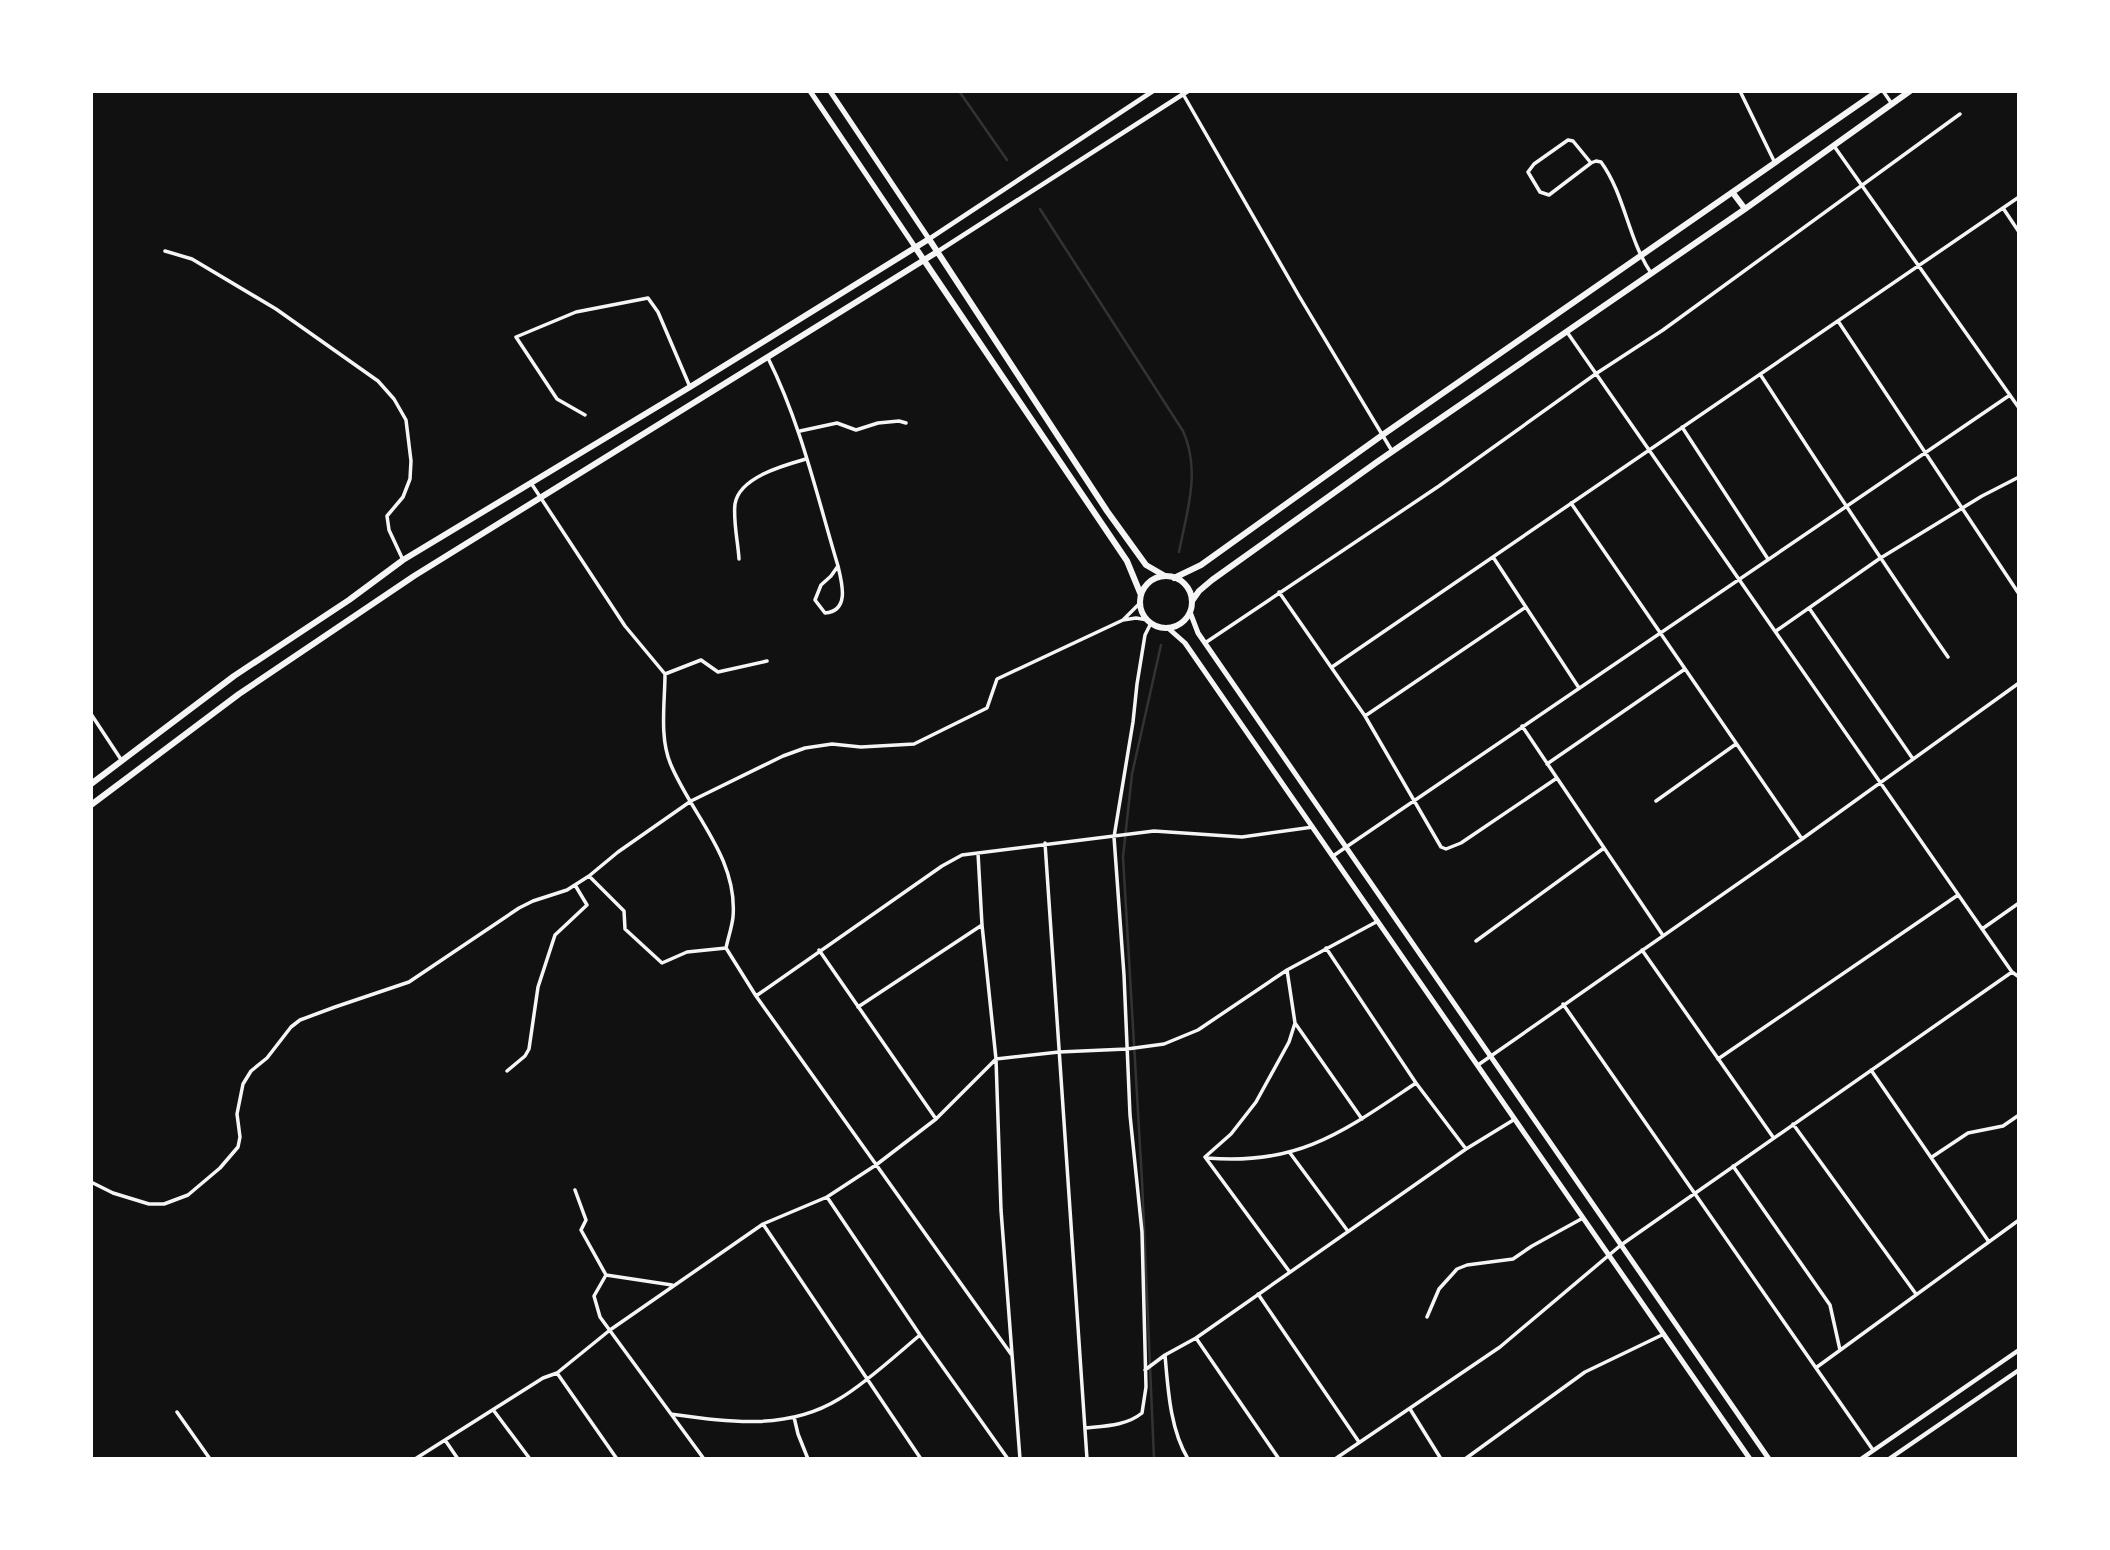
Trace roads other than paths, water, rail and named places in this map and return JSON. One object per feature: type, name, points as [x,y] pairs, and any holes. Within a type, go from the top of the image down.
[{"type":"main road","points":[[810,91],[1127,561],[1149,622],[1168,628],[1185,643],[1750,1459]]},
{"type":"main road","points":[[830,91],[1107,511],[1146,565],[1187,587],[1192,601]]},
{"type":"main road","points":[[1174,578],[1201,565],[1381,436],[1880,91]]},
{"type":"main road","points":[[1769,1459],[1205,643],[1192,622],[1190,612],[1192,601],[1212,580],[1910,91]]},
{"type":"main road","points":[[1733,193],[1745,209]]},
{"type":"main road","points":[[91,784],[234,676],[349,600],[403,560],[929,239]]},
{"type":"main road","points":[[91,805],[298,652],[414,576],[937,252]]},
{"type":"main road","points":[[1141,599],[1150,582],[1165,576]]},
{"type":"main road","points":[[1168,628],[1181,623],[1190,612]]},
{"type":"main road","points":[[150,740],[160,753]]},
{"type":"main road","points":[[1403,958],[1416,948]]},
{"type":"street","points":[[929,239],[1153,91]]},
{"type":"street","points":[[1740,91],[1776,164]]},
{"type":"street","points":[[1880,91],[1892,104]]},
{"type":"street","points":[[937,252],[1186,93],[1392,452]]},
{"type":"street","points":[[1205,643],[1439,486],[1597,373],[1663,330],[1960,114]]},
{"type":"street","points":[[1591,163],[1570,139],[1534,164],[1528,172],[1540,192],[1549,195],[1591,163],[1596,161],[1603,165],[1641,257],[1651,273]]},
{"type":"street","points":[[1834,146],[2019,408]]},
{"type":"street","points":[[1332,667],[2019,197]]},
{"type":"street","points":[[2003,208],[2019,232]]},
{"type":"street","points":[[165,251],[192,259],[276,309],[378,381],[394,399],[406,420],[411,461],[410,479],[403,497],[387,516],[387,523],[403,560]]},
{"type":"street","points":[[585,415],[557,399],[516,337],[576,312],[648,298],[658,312],[690,387]]},
{"type":"street","points":[[1838,321],[2019,594]]},
{"type":"street","points":[[1567,332],[2012,972],[2019,976]]},
{"type":"street","points":[[768,358],[800,431],[838,566],[842,595],[840,606],[835,611],[825,613],[815,600],[817,593],[838,566]]},
{"type":"street","points":[[1759,374],[1879,559],[1948,657]]},
{"type":"street","points":[[1333,856],[2010,395]]},
{"type":"street","points":[[800,431],[837,423],[856,430],[878,423],[906,422]]},
{"type":"street","points":[[1682,427],[1768,559]]},
{"type":"street","points":[[739,559],[735,502],[745,486],[770,470],[806,459]]},
{"type":"street","points":[[1775,631],[1879,559],[2019,477]]},
{"type":"street","points":[[531,483],[625,626],[665,674],[665,729],[670,763],[725,864],[730,879],[733,916],[726,948],[756,996],[1011,1354]]},
{"type":"street","points":[[1571,503],[1802,839]]},
{"type":"street","points":[[1493,557],[1579,688]]},
{"type":"street","points":[[1279,592],[1365,716],[1441,847],[1446,849],[1461,843],[1557,778]]},
{"type":"street","points":[[1123,620],[1141,599]]},
{"type":"street","points":[[1365,716],[1526,607]]},
{"type":"street","points":[[1809,608],[1913,759]]},
{"type":"street","points":[[91,1182],[113,1193],[149,1203],[164,1204],[188,1195],[220,1168],[238,1147],[240,1138],[237,1114],[243,1083],[251,1071],[267,1058],[291,1027],[300,1020],[409,982],[519,908],[575,885],[691,801],[783,756],[805,748],[832,744],[861,747],[914,744],[987,708],[997,679],[1123,620],[1136,618],[1149,622],[1114,837],[1130,1115],[1142,1232],[1146,1369],[1142,1413],[1124,1424],[1085,1428]]},
{"type":"street","points":[[665,674],[701,660],[718,672],[767,661]]},
{"type":"street","points":[[1547,764],[1685,669]]},
{"type":"street","points":[[1478,1065],[1662,934],[1802,839],[2019,683]]},
{"type":"street","points":[[91,714],[122,761]]},
{"type":"street","points":[[1522,726],[1662,934]]},
{"type":"street","points":[[1656,801],[1736,744]]},
{"type":"street","points":[[756,996],[819,950],[962,855],[1154,831],[1242,837],[1313,827]]},
{"type":"street","points":[[1045,844],[1087,1459]]},
{"type":"street","points":[[1476,941],[1604,848]]},
{"type":"street","points":[[978,853],[982,925],[996,1059],[1001,1210],[1020,1459]]},
{"type":"street","points":[[589,876],[624,911],[625,929],[662,962],[687,952],[726,948]]},
{"type":"street","points":[[507,1071],[526,1056],[529,1049],[538,987],[555,935],[587,905],[575,885]]},
{"type":"street","points":[[1718,1059],[1958,895]]},
{"type":"street","points":[[1982,929],[2019,903]]},
{"type":"street","points":[[415,1459],[543,1378],[557,1373],[672,1285],[763,1224],[827,1197],[876,1166],[936,1119],[996,1059],[1164,1044],[1198,1030],[1287,970],[1378,921]]},
{"type":"street","points":[[858,1007],[982,925]]},
{"type":"street","points":[[1326,948],[1416,1083],[1466,1149]]},
{"type":"street","points":[[819,950],[936,1119]]},
{"type":"street","points":[[1642,950],[1774,1138]]},
{"type":"street","points":[[1205,1157],[1231,1134],[1256,1102],[1289,1042],[1294,1023],[1287,970]]},
{"type":"street","points":[[1335,1459],[1500,1347],[1621,1245],[2012,972]]},
{"type":"street","points":[[1563,1004],[1873,1450]]},
{"type":"street","points":[[1294,1023],[1362,1119]]},
{"type":"street","points":[[1871,1070],[1989,1242]]},
{"type":"street","points":[[1205,1157],[1238,1160],[1307,1148],[1362,1119],[1416,1083]]},
{"type":"street","points":[[1932,1157],[1968,1133],[2003,1126],[2019,1115]]},
{"type":"street","points":[[1146,1369],[1196,1338],[1466,1149],[1515,1119]]},
{"type":"street","points":[[1793,1124],[1916,1294]]},
{"type":"street","points":[[1290,1153],[1347,1231]]},
{"type":"street","points":[[1205,1157],[1290,1272]]},
{"type":"street","points":[[1733,1167],[1830,1305],[1840,1350]]},
{"type":"street","points":[[575,1190],[586,1220],[581,1230],[606,1275]]},
{"type":"street","points":[[827,1197],[1008,1459]]},
{"type":"street","points":[[1427,1317],[1439,1289],[1457,1269],[1513,1259],[1583,1217]]},
{"type":"street","points":[[1816,1368],[2019,1220]]},
{"type":"street","points":[[763,1224],[921,1459]]},
{"type":"street","points":[[606,1275],[672,1285]]},
{"type":"street","points":[[606,1275],[594,1296],[600,1317],[704,1459]]},
{"type":"street","points":[[1258,1294],[1360,1442]]},
{"type":"street","points":[[1465,1459],[1586,1372],[1626,1350],[1664,1334]]},
{"type":"street","points":[[671,1414],[733,1422],[768,1422],[794,1417],[839,1399],[920,1335]]},
{"type":"street","points":[[1196,1338],[1279,1459]]},
{"type":"street","points":[[1861,1459],[2019,1350]]},
{"type":"street","points":[[1165,1355],[1175,1426],[1188,1459]]},
{"type":"street","points":[[1889,1459],[2019,1370]]},
{"type":"street","points":[[557,1373],[617,1459]]},
{"type":"street","points":[[1410,1409],[1441,1459]]},
{"type":"street","points":[[494,1410],[530,1459]]},
{"type":"street","points":[[177,1412],[210,1459]]},
{"type":"street","points":[[794,1417],[797,1434],[808,1459]]},
{"type":"street","points":[[445,1440],[458,1459]]},
{"type":"waterway","points":[[959,91],[1007,160]]},
{"type":"waterway","points":[[1040,209],[1183,431],[1192,476],[1189,506],[1179,552]]},
{"type":"waterway","points":[[1154,1459],[1142,1180],[1123,857],[1132,774],[1161,645]]}]
